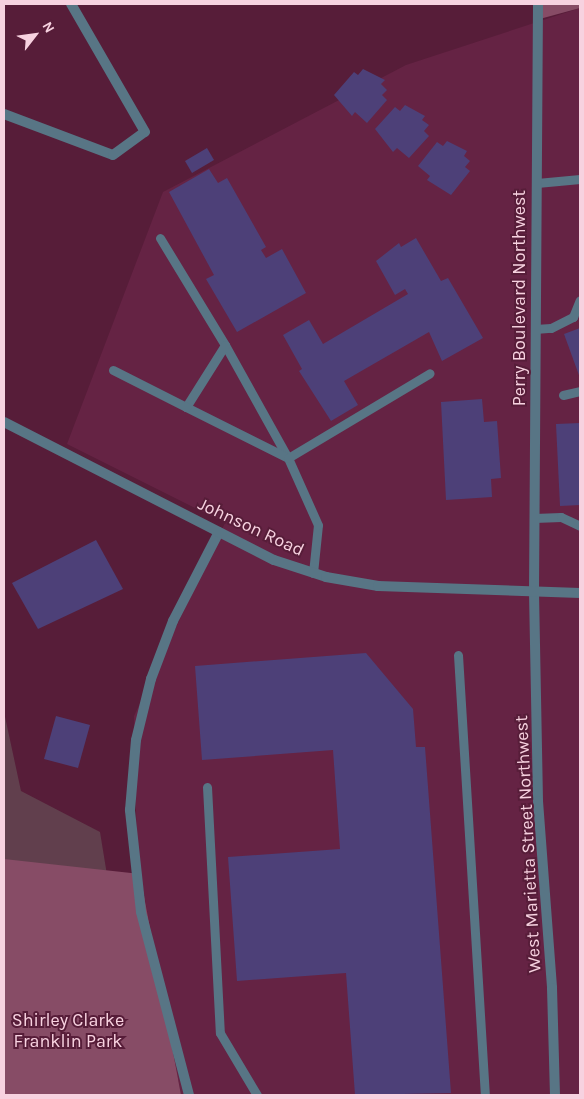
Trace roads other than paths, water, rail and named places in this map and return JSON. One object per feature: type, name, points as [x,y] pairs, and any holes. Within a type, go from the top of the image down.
[{"type":"street","points":[[4,114],[113,155],[145,132],[71,4]]},
{"type":"street","name":"Perry Boulevard Northwest","points":[[534,592],[538,4]]},
{"type":"street","name":"Johnson Road","points":[[4,422],[219,532],[312,573],[378,586],[580,593]]},
{"type":"street","points":[[189,1095],[141,912],[130,810],[136,740],[151,679],[173,621],[219,532]]},
{"type":"street","name":"West Marietta Street Northwest","points":[[534,592],[538,801],[552,988],[555,1095]]},
{"type":"lane","points":[[537,183],[580,179]]},
{"type":"lane","points":[[160,238],[225,345],[288,458],[318,525],[312,573]]},
{"type":"lane","points":[[535,329],[551,328],[572,317],[580,300]]},
{"type":"lane","points":[[186,407],[225,345]]},
{"type":"lane","points":[[113,370],[288,458]]},
{"type":"lane","points":[[288,458],[430,373]]},
{"type":"lane","points":[[562,395],[580,391]]},
{"type":"lane","points":[[534,518],[561,517],[580,526]]},
{"type":"lane","points":[[458,655],[484,1095]]},
{"type":"lane","points":[[207,787],[220,1033],[257,1095]]},
{"type":"park label","name":"Shirley Clarke Franklin Park","points":[[68,1031]]}]
